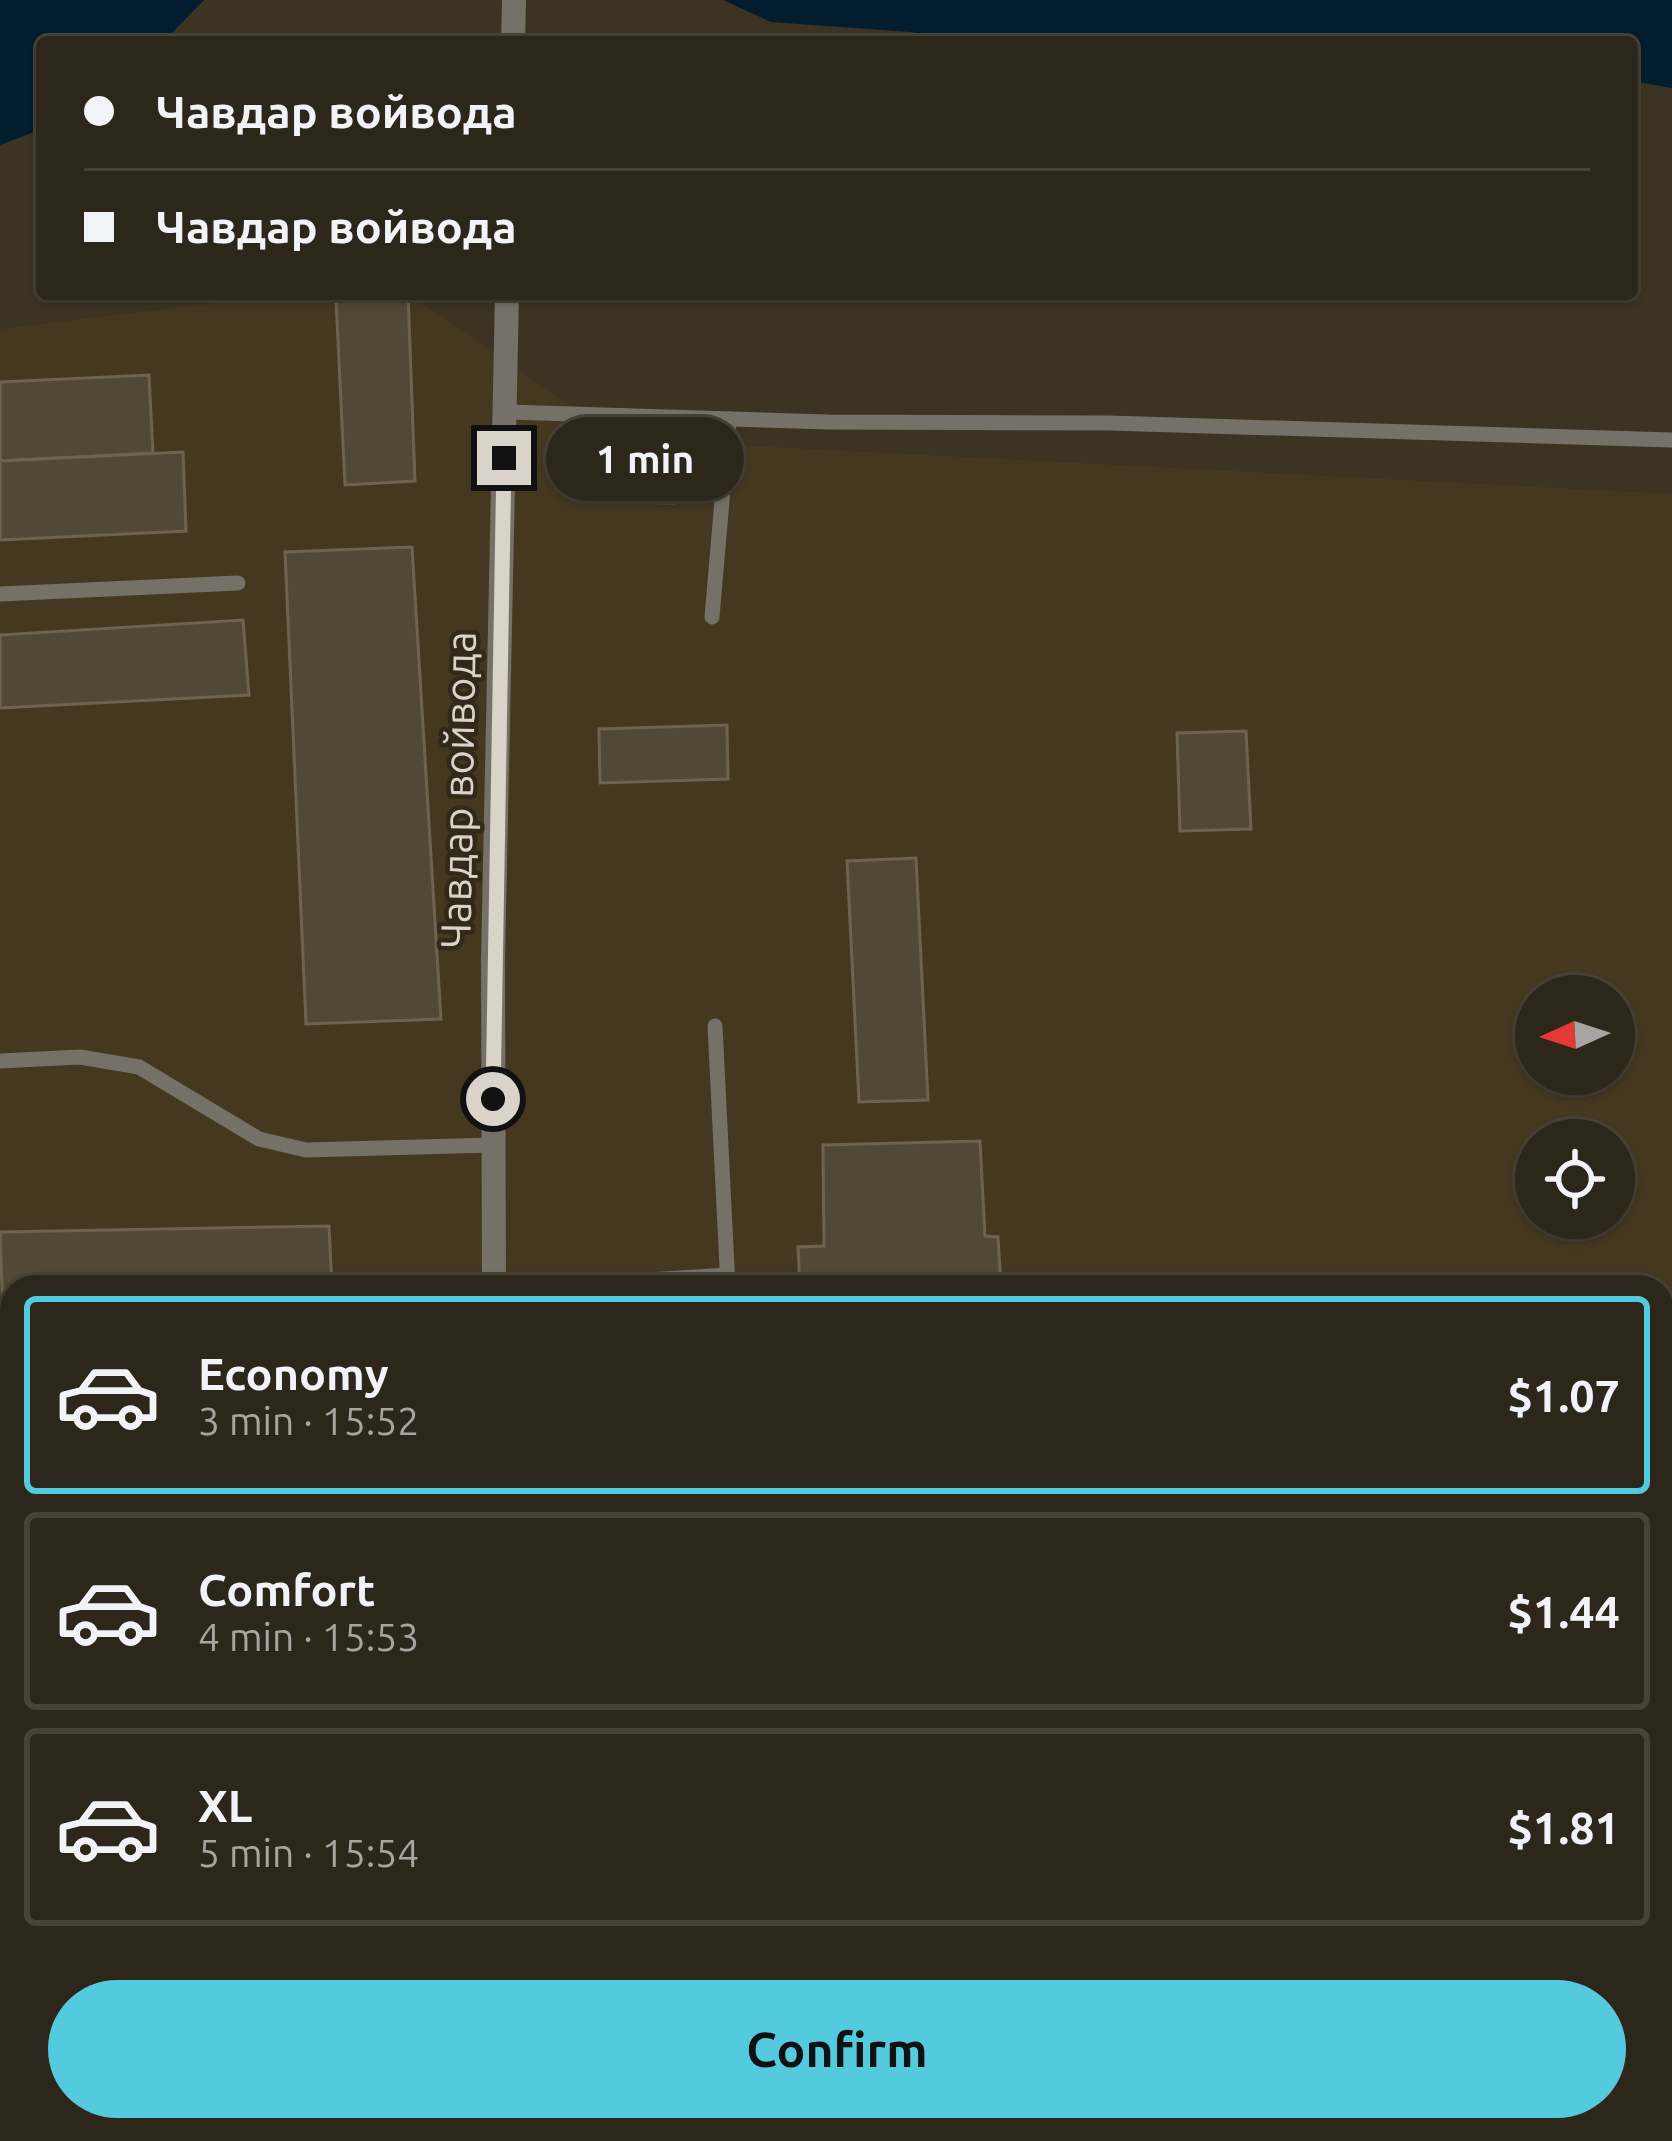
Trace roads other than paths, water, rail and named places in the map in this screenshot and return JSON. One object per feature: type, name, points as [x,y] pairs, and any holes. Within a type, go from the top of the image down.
[{"type":"street","points":[[513,36],[514,0]]},
{"type":"street","name":"Чавдар войвода","points":[[494,1275],[507,300]]},
{"type":"lane","points":[[505,412],[1672,440]]},
{"type":"lane","points":[[712,616],[729,419]]},
{"type":"lane","points":[[0,595],[238,583]]},
{"type":"lane","points":[[715,1026],[728,1275]]},
{"type":"lane","points":[[0,1061],[80,1057],[139,1066],[259,1139],[306,1150],[493,1145]]},
{"type":"water","points":[[0,0],[204,0],[169,36],[36,36],[36,131],[0,145]]},
{"type":"water","points":[[723,0],[1672,0],[1672,88],[1638,82],[1638,36],[933,36],[771,22]]}]
